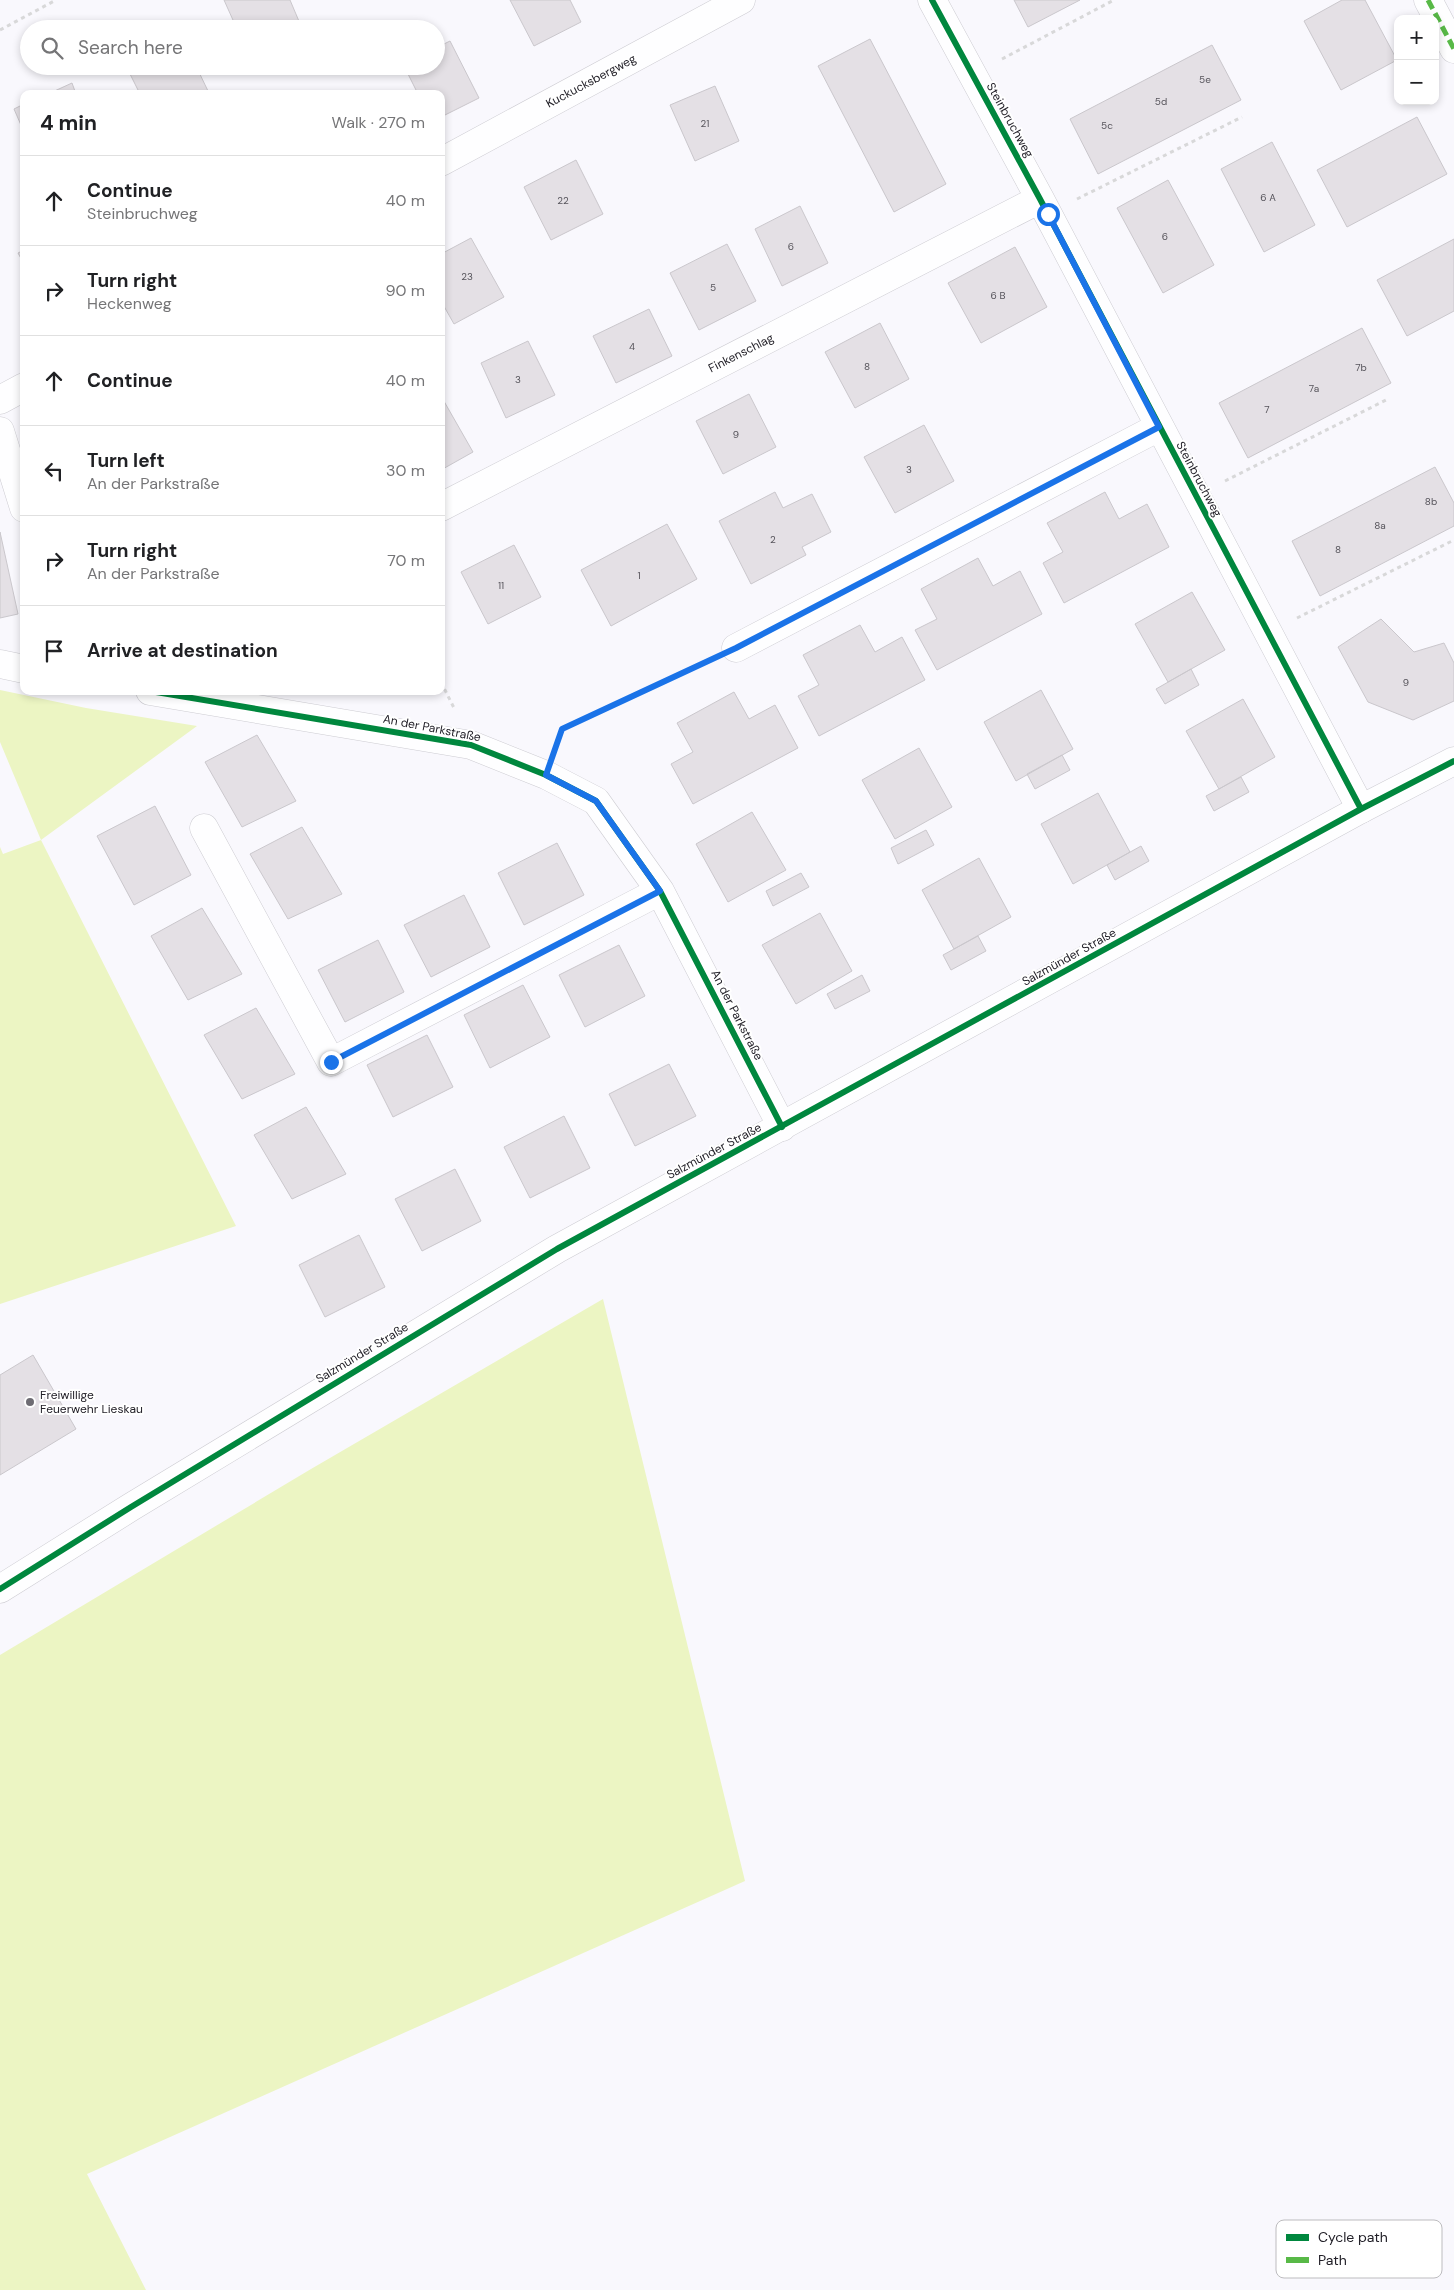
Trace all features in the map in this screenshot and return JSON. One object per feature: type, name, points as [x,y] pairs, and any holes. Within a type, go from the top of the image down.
[{"type":"street","name":"Kuckucksbergweg","points":[[445,160],[742,0]]},
{"type":"street","name":"Steinbruchweg","points":[[932,0],[1044,206],[1361,809]]},
{"type":"street","points":[[1428,0],[1454,49]]},
{"type":"street","name":"Finkenschlag","points":[[445,505],[1044,206]]},
{"type":"street","points":[[0,400],[20,389]]},
{"type":"street","points":[[736,648],[1159,427]]},
{"type":"street","points":[[0,431],[20,495]]},
{"type":"street","points":[[0,664],[20,668]]},
{"type":"street","name":"An der Parkstraße","points":[[174,695],[471,745],[546,775],[596,801],[660,891],[782,1127]]},
{"type":"street","name":"Salzmünder Straße","points":[[0,1589],[139,1502],[556,1249],[1361,809],[1454,761]]},
{"type":"street","points":[[204,828],[331,1062],[660,891]]},
{"type":"path","points":[[0,30],[56,0]]},
{"type":"path","points":[[972,74],[1114,0]]},
{"type":"path","points":[[1044,206],[1242,117]]},
{"type":"path","points":[[1195,495],[1388,399]]},
{"type":"path","points":[[1268,632],[1454,540]]},
{"type":"path","points":[[546,775],[562,729],[736,648]]},
{"type":"green space","points":[[0,690],[86,708],[197,726],[41,840],[0,742]]},
{"type":"green space","points":[[41,840],[236,1226],[0,1304],[0,847],[3,854]]},
{"type":"green space","points":[[603,1299],[745,1881],[87,2174],[146,2290],[0,2290],[0,1655],[311,1469]]},
{"type":"building","points":[[224,0],[290,0],[298,20],[233,20]]},
{"type":"building","points":[[510,0],[570,0],[581,22],[534,46]]},
{"type":"building","points":[[1014,0],[1080,0],[1028,27]]},
{"type":"building","points":[[1342,0],[1365,0],[1394,54],[1394,62],[1341,90],[1304,21]]},
{"type":"building","points":[[870,39],[946,184],[894,212],[818,66]]},
{"type":"building","points":[[450,41],[479,98],[445,115],[445,90],[416,90],[408,75],[445,75],[445,44]]},
{"type":"building","points":[[1212,45],[1241,100],[1098,174],[1070,119]]},
{"type":"building","points":[[130,75],[200,75],[208,90],[138,90]]},
{"type":"building","points":[[72,83],[75,90],[57,90]]},
{"type":"building","points":[[715,86],[739,141],[695,161],[670,105]]},
{"type":"building","points":[[20,106],[20,123],[14,109]]},
{"type":"building","points":[[1417,117],[1447,174],[1347,227],[1317,170]]},
{"type":"building","points":[[1272,142],[1315,225],[1264,252],[1221,169]]},
{"type":"building","points":[[576,160],[603,214],[551,240],[524,187]]},
{"type":"building","points":[[1168,180],[1214,265],[1163,293],[1117,208]]},
{"type":"building","points":[[800,206],[828,263],[782,286],[755,229]]},
{"type":"building","points":[[471,238],[504,297],[454,324],[445,308],[445,252]]},
{"type":"building","points":[[1454,239],[1454,311],[1407,336],[1377,280]]},
{"type":"building","points":[[727,244],[756,301],[699,330],[670,273]]},
{"type":"building","points":[[1015,247],[1047,307],[981,343],[948,283]]},
{"type":"building","points":[[649,309],[672,356],[616,383],[593,336]]},
{"type":"building","points":[[880,323],[909,379],[855,408],[825,352]]},
{"type":"building","points":[[1362,328],[1391,383],[1248,458],[1219,403]]},
{"type":"building","points":[[528,341],[555,395],[506,418],[481,363]]},
{"type":"building","points":[[749,394],[776,447],[723,474],[696,421]]},
{"type":"building","points":[[445,403],[473,452],[445,468]]},
{"type":"building","points":[[924,425],[954,481],[895,513],[864,457]]},
{"type":"building","points":[[1435,467],[1454,503],[1454,526],[1320,596],[1292,541]]},
{"type":"building","points":[[775,492],[783,508],[812,494],[831,532],[802,547],[806,555],[751,584],[719,521]]},
{"type":"building","points":[[1105,492],[1119,519],[1147,504],[1169,547],[1064,603],[1043,563],[1063,552],[1047,523]]},
{"type":"building","points":[[667,524],[697,579],[611,626],[581,570]]},
{"type":"building","points":[[0,532],[18,614],[0,618]]},
{"type":"building","points":[[514,545],[541,597],[488,624],[461,572]]},
{"type":"building","points":[[978,558],[993,586],[1020,571],[1042,614],[937,670],[915,630],[937,619],[921,589]]},
{"type":"building","points":[[1192,592],[1225,650],[1168,682],[1135,624]]},
{"type":"building","points":[[1381,619],[1414,652],[1444,643],[1454,663],[1454,701],[1413,720],[1368,702],[1338,647]]},
{"type":"building","points":[[860,625],[875,652],[902,637],[925,680],[819,736],[798,696],[819,685],[803,655]]},
{"type":"building","points":[[1191,669],[1199,685],[1165,704],[1156,689]]},
{"type":"building","points":[[1041,690],[1073,749],[1016,781],[984,722]]},
{"type":"building","points":[[734,692],[749,719],[775,705],[798,748],[693,804],[671,764],[693,752],[677,723]]},
{"type":"building","points":[[1243,699],[1275,757],[1219,789],[1186,731]]},
{"type":"building","points":[[257,735],[296,801],[242,827],[205,762]]},
{"type":"building","points":[[919,748],[952,807],[895,839],[862,780]]},
{"type":"building","points":[[1062,755],[1070,770],[1035,789],[1027,774]]},
{"type":"building","points":[[1241,777],[1249,792],[1214,811],[1206,796]]},
{"type":"building","points":[[1098,793],[1130,852],[1073,884],[1041,824]]},
{"type":"building","points":[[155,806],[191,875],[134,905],[97,836]]},
{"type":"building","points":[[752,812],[786,870],[728,902],[696,844]]},
{"type":"building","points":[[302,827],[342,894],[288,919],[250,854]]},
{"type":"building","points":[[926,830],[934,845],[898,864],[891,848]]},
{"type":"building","points":[[557,843],[584,895],[524,925],[498,873]]},
{"type":"building","points":[[1141,846],[1149,861],[1115,880],[1107,865]]},
{"type":"building","points":[[979,858],[1011,917],[954,949],[922,890]]},
{"type":"building","points":[[801,873],[809,887],[773,906],[766,891]]},
{"type":"building","points":[[464,895],[490,947],[431,977],[404,925]]},
{"type":"building","points":[[202,908],[242,974],[188,1000],[151,936]]},
{"type":"building","points":[[820,913],[852,971],[796,1004],[762,945]]},
{"type":"building","points":[[978,936],[986,951],[951,970],[943,955]]},
{"type":"building","points":[[378,940],[404,992],[345,1022],[318,970]]},
{"type":"building","points":[[619,945],[645,996],[585,1027],[559,975]]},
{"type":"building","points":[[862,975],[870,991],[835,1009],[827,994]]},
{"type":"building","points":[[523,985],[550,1037],[490,1068],[464,1015]]},
{"type":"building","points":[[256,1008],[295,1074],[242,1099],[204,1035]]},
{"type":"building","points":[[427,1035],[453,1087],[393,1117],[367,1065]]},
{"type":"building","points":[[669,1064],[696,1116],[635,1146],[609,1094]]},
{"type":"building","points":[[306,1107],[346,1174],[292,1199],[254,1135]]},
{"type":"building","points":[[564,1116],[590,1168],[530,1198],[504,1147]]},
{"type":"building","points":[[455,1169],[481,1221],[422,1251],[395,1199]]},
{"type":"building","points":[[359,1235],[385,1287],[325,1317],[299,1265]]},
{"type":"building","name":"Freiwillige Feuerwehr Lieskau","points":[[33,1355],[76,1429],[0,1475],[0,1375]]},
{"type":"marked path","points":[[1428,0],[1454,49]]},
{"type":"cycle path","points":[[932,0],[1040,199],[1361,809]]},
{"type":"cycle path","points":[[174,695],[471,745],[546,775],[596,801],[660,891],[782,1127]]},
{"type":"cycle path","points":[[0,1589],[131,1507],[557,1249],[1361,809],[1454,761]]},
{"type":"place","name":"Freiwillige Feuerwehr Lieskau","points":[[30,1402]]},
{"type":"route","points":[[331,1062],[660,891],[596,801],[546,775],[562,729],[736,648],[1159,427],[1048,214]]}]
